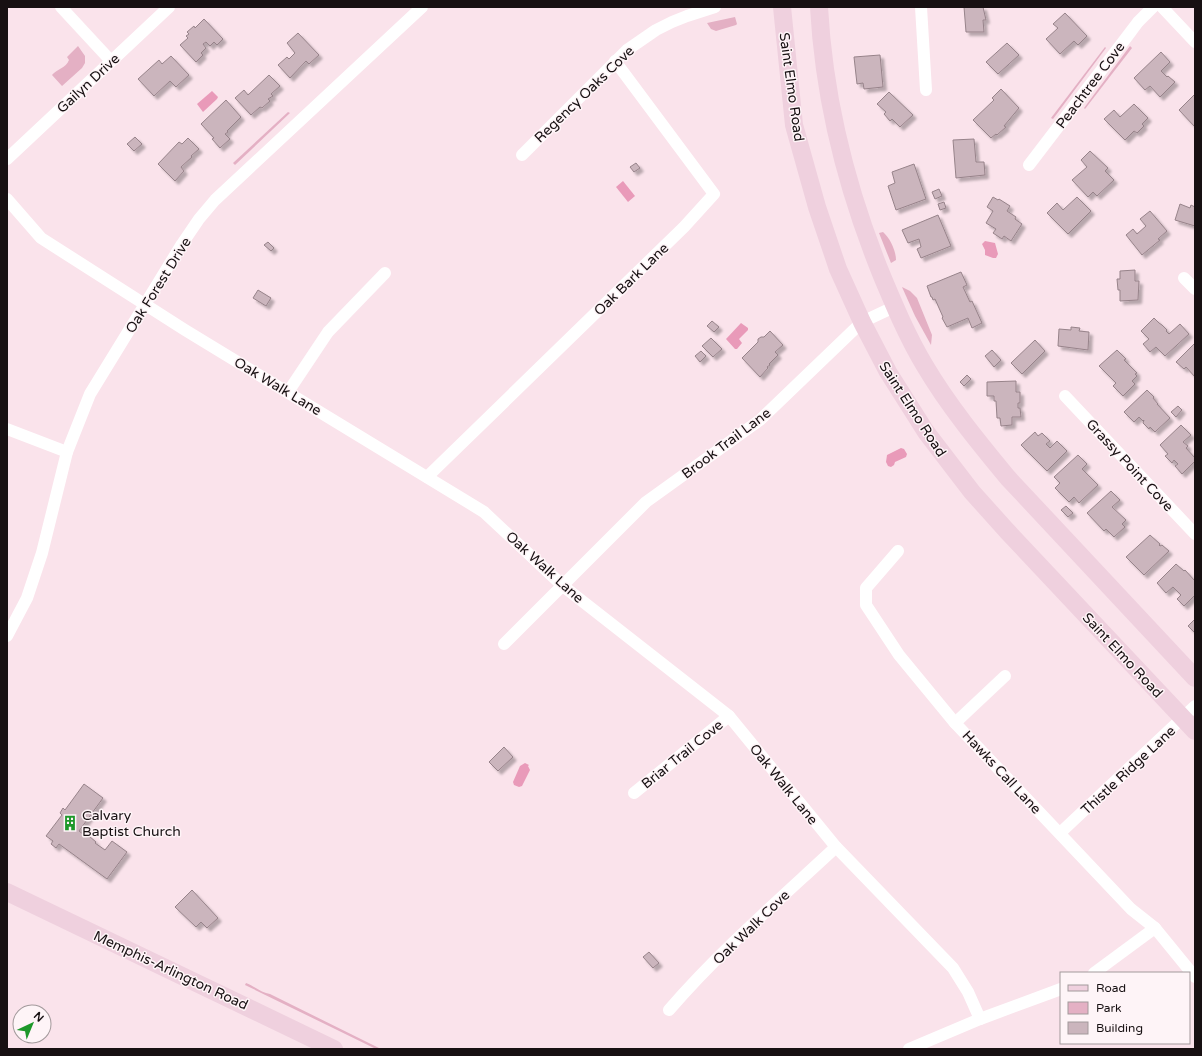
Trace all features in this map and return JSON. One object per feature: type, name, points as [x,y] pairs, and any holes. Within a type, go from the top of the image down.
[{"type":"main road","name":"Saint Elmo Road","points":[[782,7],[790,93],[796,133],[816,207],[830,246],[862,322],[888,372],[926,432],[972,492],[1007,531],[1189,712],[1195,731]]},
{"type":"main road","points":[[819,7],[824,69],[830,105],[850,186],[865,233],[894,307],[925,367],[980,443],[1030,502],[1195,678]]},
{"type":"main road","name":"Memphis-Arlington Road","points":[[7,892],[233,999],[334,1049]]},
{"type":"street","points":[[60,7],[111,61]]},
{"type":"street","name":"Gailyn Drive","points":[[7,159],[169,7]]},
{"type":"street","name":"Oak Forest Drive","points":[[7,636],[27,598],[42,553],[67,452],[90,394],[182,244],[208,208],[422,7]]},
{"type":"street","name":"Regency Oaks Cove","points":[[522,155],[627,50],[656,30],[687,16],[715,7]]},
{"type":"street","points":[[921,7],[926,90]]},
{"type":"street","name":"Peachtree Cove","points":[[1029,165],[1138,22],[1153,7]]},
{"type":"street","points":[[1162,7],[1195,42]]},
{"type":"street","name":"Oak Bark Lane","points":[[426,477],[684,227],[714,194],[615,61]]},
{"type":"street","name":"Oak Walk Lane","points":[[7,199],[41,238],[145,305],[484,512],[563,586],[729,716],[836,847],[953,968],[968,992],[980,1018]]},
{"type":"street","points":[[288,392],[328,332],[385,273]]},
{"type":"street","points":[[1184,278],[1195,289]]},
{"type":"street","name":"Brook Trail Lane","points":[[504,644],[646,502],[760,420],[862,322],[894,307]]},
{"type":"street","name":"Grassy Point Cove","points":[[1065,396],[1195,534]]},
{"type":"street","points":[[7,428],[67,452]]},
{"type":"street","name":"Hawks Call Lane","points":[[898,551],[866,588],[866,605],[899,655],[955,723],[1131,909],[1155,928],[1195,977]]},
{"type":"street","points":[[955,723],[1005,676]]},
{"type":"street","name":"Thistle Ridge Lane","points":[[1060,833],[1189,712]]},
{"type":"street","name":"Briar Trail Cove","points":[[634,793],[729,716]]},
{"type":"street","name":"Oak Walk Cove","points":[[669,1010],[696,980],[836,847]]},
{"type":"street","points":[[1095,972],[1155,928]]},
{"type":"street","points":[[909,1049],[980,1018],[1060,989]]},
{"type":"green space","points":[[735,17],[736,25],[716,31],[711,29],[707,23]]},
{"type":"green space","points":[[78,46],[85,56],[85,63],[82,68],[62,86],[52,75],[68,63],[69,60],[67,57]]},
{"type":"green space","points":[[1130,46],[1132,48],[1085,109],[1084,108]]},
{"type":"green space","points":[[1105,47],[1106,48],[1053,119],[1051,118]]},
{"type":"green space","points":[[288,112],[290,113],[235,165],[233,163]]},
{"type":"green space","points":[[883,232],[894,249],[896,260],[891,263],[879,233]]},
{"type":"green space","points":[[902,287],[910,291],[917,298],[932,335],[931,345],[915,316]]},
{"type":"green space","points":[[246,983],[381,1049],[376,1049],[245,985]]},
{"type":"shaded area","points":[[212,91],[218,97],[203,112],[197,104]]},
{"type":"shaded area","points":[[623,181],[635,196],[628,202],[616,187]]},
{"type":"shaded area","points":[[985,241],[995,243],[998,254],[996,258],[985,255],[985,250],[982,244]]},
{"type":"shaded area","points":[[741,323],[748,328],[748,330],[739,339],[742,343],[737,349],[735,349],[726,339]]},
{"type":"shaded area","points":[[901,448],[904,449],[907,454],[906,457],[895,462],[891,467],[888,466],[886,462],[887,455]]},
{"type":"shaded area","points":[[525,763],[529,765],[530,770],[522,786],[519,787],[514,785],[513,782],[520,766]]},
{"type":"building","points":[[964,7],[983,7],[986,20],[983,20],[984,32],[966,32]]},
{"type":"building","points":[[1065,13],[1087,36],[1078,45],[1074,41],[1060,54],[1046,39],[1058,28],[1053,24]]},
{"type":"building","points":[[204,19],[223,39],[217,45],[214,42],[210,46],[206,42],[203,44],[206,48],[201,53],[203,55],[196,62],[180,45],[188,38],[186,36],[189,34],[187,32],[194,26],[195,28]]},
{"type":"building","points":[[298,33],[319,55],[309,64],[306,61],[290,78],[278,65],[287,57],[289,59],[295,53],[287,43]]},
{"type":"building","points":[[1007,43],[1019,55],[998,74],[986,62]]},
{"type":"building","points":[[1161,52],[1170,62],[1161,71],[1175,82],[1160,97],[1150,86],[1145,90],[1134,78]]},
{"type":"building","points":[[880,55],[883,87],[864,89],[863,83],[857,84],[854,57]]},
{"type":"building","points":[[171,56],[189,75],[176,87],[170,81],[154,96],[138,79],[159,60],[162,64]]},
{"type":"building","points":[[269,75],[280,86],[271,94],[273,96],[268,99],[270,101],[251,115],[235,98],[244,90],[248,95]]},
{"type":"building","points":[[1001,89],[1019,108],[1004,126],[1006,127],[991,138],[973,120],[994,100],[992,98]]},
{"type":"building","points":[[889,92],[913,115],[900,127],[892,119],[890,121],[884,114],[886,112],[877,104]]},
{"type":"building","points":[[1195,94],[1195,127],[1179,110]]},
{"type":"building","points":[[226,100],[241,117],[227,131],[228,132],[225,134],[230,139],[220,148],[212,139],[214,138],[201,124]]},
{"type":"building","points":[[1134,104],[1148,118],[1142,124],[1144,126],[1137,133],[1134,131],[1125,140],[1104,119],[1114,110],[1120,117]]},
{"type":"building","points":[[135,137],[142,144],[134,151],[127,144]]},
{"type":"building","points":[[188,138],[199,149],[181,167],[184,171],[175,181],[158,164],[179,142],[182,144]]},
{"type":"building","points":[[974,139],[976,162],[984,162],[985,175],[956,178],[953,140]]},
{"type":"building","points":[[1090,151],[1108,168],[1105,171],[1114,180],[1097,196],[1093,192],[1088,197],[1072,180],[1087,167],[1081,160]]},
{"type":"building","points":[[636,163],[640,168],[634,172],[630,167]]},
{"type":"building","points":[[914,164],[926,199],[896,210],[888,186],[895,183],[892,172]]},
{"type":"building","points":[[939,189],[942,196],[935,199],[932,192]]},
{"type":"building","points":[[993,197],[1010,206],[1007,211],[1016,217],[1015,219],[1022,224],[1011,241],[1004,236],[1002,239],[993,233],[996,229],[986,223],[993,211],[987,207]]},
{"type":"building","points":[[1077,197],[1091,211],[1068,234],[1047,213],[1057,203],[1063,210]]},
{"type":"building","points":[[944,202],[946,208],[940,210],[938,204]]},
{"type":"building","points":[[1180,204],[1190,208],[1191,205],[1195,207],[1195,226],[1175,220]]},
{"type":"building","points":[[1150,211],[1167,231],[1158,239],[1160,240],[1142,255],[1126,235],[1133,229],[1137,234],[1146,226],[1140,219]]},
{"type":"building","points":[[938,215],[951,246],[921,258],[917,249],[921,247],[919,239],[908,243],[902,230]]},
{"type":"building","points":[[268,242],[274,248],[271,251],[264,245]]},
{"type":"building","points":[[1135,270],[1135,281],[1139,281],[1138,300],[1120,301],[1120,290],[1118,290],[1117,279],[1120,279],[1120,271]]},
{"type":"building","points":[[961,272],[967,285],[963,287],[970,302],[972,301],[982,323],[972,328],[968,318],[947,327],[935,299],[933,300],[931,297],[927,286]]},
{"type":"building","points":[[258,290],[271,298],[266,306],[253,298]]},
{"type":"building","points":[[1154,318],[1167,330],[1166,331],[1169,334],[1180,324],[1189,334],[1165,356],[1156,347],[1150,352],[1143,344],[1149,339],[1141,331]]},
{"type":"building","points":[[712,321],[719,327],[714,332],[707,326]]},
{"type":"building","points":[[1071,327],[1080,328],[1079,331],[1089,332],[1088,350],[1058,346],[1059,329],[1071,330]]},
{"type":"building","points":[[770,331],[783,345],[775,352],[778,355],[769,364],[770,365],[767,367],[768,368],[760,377],[742,358],[758,342],[758,339],[764,337]]},
{"type":"building","points":[[711,338],[722,349],[713,357],[702,346]]},
{"type":"building","points":[[1035,340],[1045,351],[1022,374],[1011,363]]},
{"type":"building","points":[[1195,343],[1195,377],[1186,367],[1184,369],[1176,362]]},
{"type":"building","points":[[992,350],[1001,360],[994,367],[985,356]]},
{"type":"building","points":[[1117,350],[1126,359],[1124,360],[1137,373],[1135,374],[1137,376],[1132,381],[1135,384],[1123,396],[1113,386],[1116,383],[1099,366]]},
{"type":"building","points":[[701,351],[706,356],[700,362],[695,356]]},
{"type":"building","points":[[967,375],[971,379],[964,386],[960,382]]},
{"type":"building","points":[[1016,381],[1016,392],[1020,392],[1020,403],[1018,403],[1018,408],[1020,408],[1021,417],[1012,417],[1012,425],[1001,426],[1000,418],[997,418],[996,401],[994,401],[994,396],[987,396],[987,382]]},
{"type":"building","points":[[1147,390],[1170,418],[1155,432],[1143,423],[1144,420],[1143,421],[1139,417],[1134,422],[1124,412]]},
{"type":"building","points":[[1178,406],[1182,410],[1176,417],[1171,412]]},
{"type":"building","points":[[1181,425],[1191,435],[1183,442],[1188,446],[1186,448],[1195,458],[1195,461],[1182,474],[1175,466],[1178,464],[1174,460],[1172,463],[1165,456],[1168,454],[1160,445]]},
{"type":"building","points":[[1035,432],[1038,436],[1042,433],[1050,441],[1046,444],[1050,448],[1057,441],[1067,451],[1047,471],[1021,445]]},
{"type":"building","points":[[1078,455],[1087,464],[1082,469],[1098,485],[1079,503],[1074,497],[1069,502],[1055,488],[1060,483],[1054,477]]},
{"type":"building","points":[[1111,491],[1120,500],[1112,507],[1126,520],[1122,524],[1125,527],[1114,537],[1106,529],[1104,531],[1087,513]]},
{"type":"building","points":[[1066,506],[1073,513],[1068,517],[1061,510]]},
{"type":"building","points":[[1150,535],[1160,544],[1160,546],[1162,545],[1169,551],[1144,575],[1126,557]]},
{"type":"building","points":[[1176,564],[1184,571],[1185,570],[1195,581],[1195,595],[1184,606],[1177,599],[1181,595],[1173,587],[1166,593],[1157,583]]},
{"type":"building","points":[[1195,619],[1195,633],[1188,626]]},
{"type":"building","points":[[504,747],[513,757],[498,771],[489,762]]},
{"type":"building","name":"Calvary Baptist Church","points":[[84,784],[103,798],[79,831],[87,837],[89,836],[96,842],[95,843],[105,850],[112,841],[127,852],[107,879],[59,844],[56,848],[51,844],[53,841],[46,836],[62,815],[60,813],[63,808],[65,810]]},
{"type":"building","points":[[192,890],[218,918],[207,928],[201,922],[196,927],[175,907]]},
{"type":"building","points":[[649,952],[659,963],[653,968],[643,957]]},
{"type":"place","name":"Calvary Baptist Church","points":[[70,823]]}]
